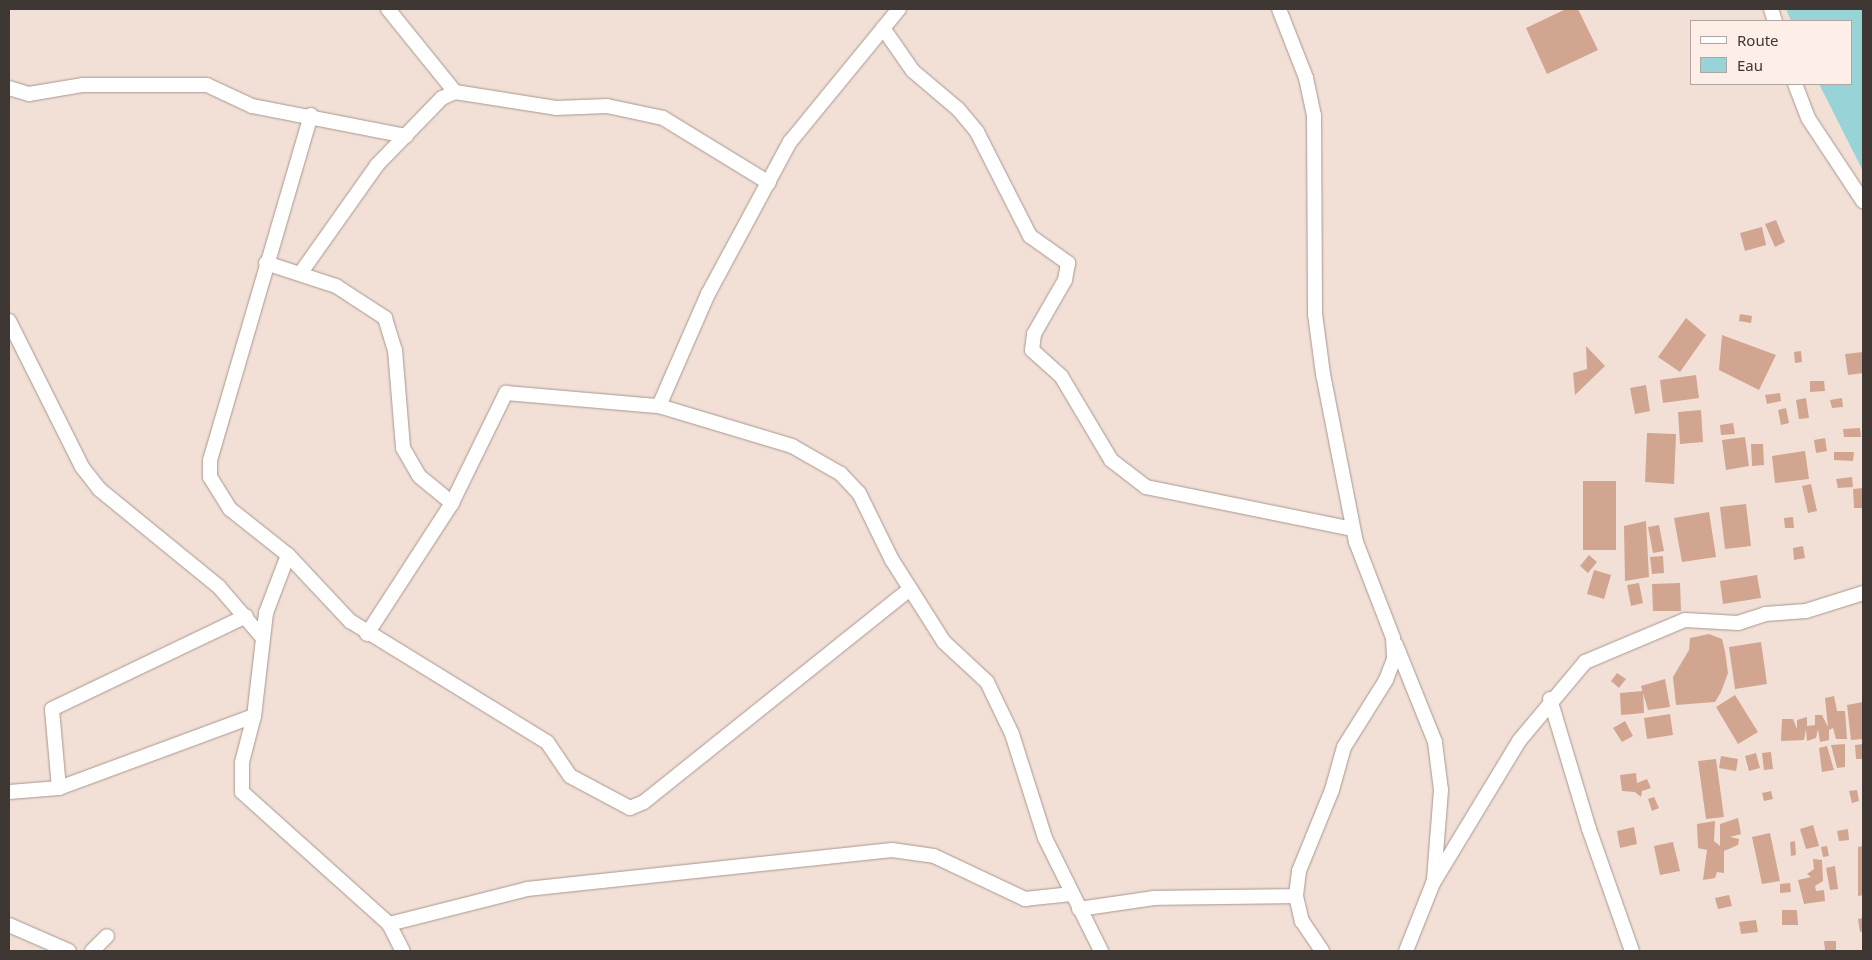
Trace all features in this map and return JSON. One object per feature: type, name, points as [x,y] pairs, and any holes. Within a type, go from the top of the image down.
[{"type":"street","points":[[388,9],[455,92]]},
{"type":"street","points":[[660,406],[696,319],[790,142],[899,9]]},
{"type":"street","points":[[1279,9],[1306,78],[1314,115],[1315,314],[1353,529],[1435,742],[1440,790],[1433,883]]},
{"type":"street","points":[[883,28],[913,71],[958,109],[977,132],[1030,236],[1068,263],[1065,280],[1034,334],[1032,350],[1061,376],[1110,460],[1146,488],[1353,529]]},
{"type":"street","points":[[9,88],[29,94],[83,85],[207,85],[252,106],[311,115],[406,136]]},
{"type":"street","points":[[1795,85],[1808,118],[1863,201]]},
{"type":"street","points":[[302,271],[364,181],[442,98],[455,92],[556,108],[607,106],[663,118],[769,183]]},
{"type":"street","points":[[311,115],[266,263],[210,460],[210,477],[230,509],[288,555],[367,634],[537,735],[547,742],[570,776],[630,808],[644,802],[910,589]]},
{"type":"street","points":[[266,263],[302,271],[363,300],[385,318],[395,350],[403,448],[419,476],[452,503]]},
{"type":"street","points":[[9,321],[82,467],[99,489],[218,587],[246,616],[262,637]]},
{"type":"street","points":[[367,634],[452,503],[506,393],[660,406],[792,446],[841,474],[871,512],[910,589],[944,642],[988,682],[1000,703],[1045,838],[1101,951]]},
{"type":"street","points":[[288,555],[272,591],[262,637],[254,716],[240,780],[247,800],[389,924],[402,951]]},
{"type":"street","points":[[1406,951],[1433,883],[1550,699],[1585,662],[1685,620],[1738,622],[1765,614],[1806,611],[1863,593]]},
{"type":"street","points":[[59,788],[52,709],[246,616]]},
{"type":"street","points":[[1322,951],[1302,921],[1296,896],[1299,871],[1332,790],[1344,747],[1386,680],[1394,659],[1394,638]]},
{"type":"street","points":[[1550,699],[1589,829],[1632,951]]},
{"type":"street","points":[[9,792],[59,788],[254,716]]},
{"type":"street","points":[[389,924],[527,889],[892,850],[934,856],[1025,899],[1072,894]]},
{"type":"street","points":[[1079,909],[1154,898],[1296,896]]},
{"type":"street","points":[[9,925],[68,951]]},
{"type":"street","points":[[92,951],[107,936]]},
{"type":"water","points":[[1786,9],[1863,9],[1863,171],[1820,85],[1852,85],[1852,20],[1791,20]]},
{"type":"building","points":[[1566,9],[1578,9],[1598,50],[1547,74],[1526,28]]},
{"type":"building","points":[[1776,220],[1785,242],[1775,247],[1765,224]]},
{"type":"building","points":[[1762,227],[1766,245],[1745,251],[1740,233]]},
{"type":"building","points":[[1740,314],[1752,316],[1751,323],[1739,321]]},
{"type":"building","points":[[1686,318],[1706,335],[1680,372],[1658,357]]},
{"type":"building","points":[[1722,335],[1776,355],[1759,390],[1719,370]]},
{"type":"building","points":[[1586,346],[1605,366],[1575,395],[1573,373],[1587,369]]},
{"type":"building","points":[[1801,351],[1802,362],[1795,363],[1794,352]]},
{"type":"building","points":[[1863,352],[1863,373],[1848,375],[1845,354]]},
{"type":"building","points":[[1696,375],[1699,398],[1663,403],[1660,380]]},
{"type":"building","points":[[1810,381],[1824,381],[1825,391],[1810,392]]},
{"type":"building","points":[[1646,385],[1650,411],[1635,414],[1630,388]]},
{"type":"building","points":[[1780,393],[1781,401],[1767,404],[1765,395]]},
{"type":"building","points":[[1806,398],[1809,418],[1799,419],[1796,400]]},
{"type":"building","points":[[1842,398],[1843,407],[1832,408],[1830,400]]},
{"type":"building","points":[[1786,408],[1789,423],[1781,425],[1778,410]]},
{"type":"building","points":[[1701,410],[1703,442],[1680,444],[1678,412]]},
{"type":"building","points":[[1733,423],[1735,434],[1721,435],[1720,425]]},
{"type":"building","points":[[1860,428],[1861,437],[1844,437],[1843,429]]},
{"type":"building","points":[[1647,433],[1676,434],[1674,484],[1645,482]]},
{"type":"building","points":[[1745,437],[1749,466],[1726,470],[1722,440]]},
{"type":"building","points":[[1825,438],[1827,451],[1816,453],[1814,440]]},
{"type":"building","points":[[1751,444],[1763,444],[1764,465],[1752,466]]},
{"type":"building","points":[[1805,451],[1809,479],[1775,483],[1772,456]]},
{"type":"building","points":[[1834,452],[1854,452],[1853,461],[1834,460]]},
{"type":"building","points":[[1852,477],[1853,487],[1838,488],[1836,479]]},
{"type":"building","points":[[1583,481],[1616,481],[1616,550],[1583,550]]},
{"type":"building","points":[[1811,484],[1817,511],[1808,513],[1802,486]]},
{"type":"building","points":[[1863,488],[1863,508],[1854,508],[1853,489]]},
{"type":"building","points":[[1746,504],[1751,546],[1725,549],[1720,507]]},
{"type":"building","points":[[1709,512],[1716,557],[1682,562],[1674,518]]},
{"type":"building","points":[[1793,517],[1794,528],[1785,528],[1784,518]]},
{"type":"building","points":[[1646,521],[1649,577],[1625,581],[1624,526]]},
{"type":"building","points":[[1659,525],[1664,551],[1653,553],[1648,527]]},
{"type":"building","points":[[1803,546],[1805,558],[1794,560],[1793,548]]},
{"type":"building","points":[[1589,555],[1597,562],[1588,573],[1580,566]]},
{"type":"building","points":[[1663,556],[1664,573],[1652,574],[1650,557]]},
{"type":"building","points":[[1594,570],[1611,575],[1604,599],[1587,594]]},
{"type":"building","points":[[1757,575],[1761,598],[1723,604],[1720,581]]},
{"type":"building","points":[[1639,583],[1643,603],[1631,606],[1627,585]]},
{"type":"building","points":[[1680,583],[1681,611],[1653,611],[1652,584]]},
{"type":"building","points":[[1709,634],[1722,639],[1725,651],[1728,673],[1721,692],[1715,702],[1676,705],[1673,677],[1689,650],[1690,638]]},
{"type":"building","points":[[1761,642],[1767,684],[1735,689],[1729,647]]},
{"type":"building","points":[[1617,673],[1626,679],[1619,688],[1611,681]]},
{"type":"building","points":[[1665,679],[1670,707],[1648,710],[1641,686]]},
{"type":"building","points":[[1643,691],[1644,713],[1621,715],[1620,693]]},
{"type":"building","points":[[1735,695],[1758,732],[1738,744],[1716,707]]},
{"type":"building","points":[[1834,696],[1837,711],[1845,711],[1847,739],[1836,739],[1833,728],[1829,730],[1829,740],[1820,742],[1818,729],[1816,738],[1807,741],[1806,729],[1804,740],[1781,741],[1782,719],[1793,719],[1797,729],[1797,720],[1807,717],[1807,726],[1815,725],[1815,715],[1822,715],[1828,727],[1825,698]]},
{"type":"building","points":[[1863,702],[1863,739],[1851,740],[1847,705]]},
{"type":"building","points":[[1670,714],[1673,735],[1647,739],[1644,718]]},
{"type":"building","points":[[1625,721],[1633,736],[1622,742],[1613,728]]},
{"type":"building","points":[[1845,744],[1845,767],[1837,768],[1831,745]]},
{"type":"building","points":[[1863,744],[1863,759],[1856,759],[1855,745]]},
{"type":"building","points":[[1827,746],[1834,770],[1822,772],[1819,748]]},
{"type":"building","points":[[1771,752],[1773,769],[1764,770],[1762,753]]},
{"type":"building","points":[[1756,753],[1760,768],[1749,771],[1745,756]]},
{"type":"building","points":[[1721,756],[1738,759],[1736,771],[1719,768]]},
{"type":"building","points":[[1716,759],[1724,817],[1706,819],[1698,761]]},
{"type":"building","points":[[1636,773],[1637,783],[1647,779],[1651,788],[1642,791],[1641,797],[1635,792],[1622,791],[1620,775]]},
{"type":"building","points":[[1857,790],[1859,801],[1852,803],[1849,791]]},
{"type":"building","points":[[1771,791],[1773,799],[1764,801],[1762,793]]},
{"type":"building","points":[[1654,797],[1659,808],[1652,811],[1648,799]]},
{"type":"building","points":[[1738,818],[1741,834],[1730,837],[1739,839],[1738,845],[1724,851],[1724,873],[1717,872],[1715,878],[1703,880],[1707,850],[1698,848],[1697,824],[1715,821],[1714,841],[1720,846],[1720,824]]},
{"type":"building","points":[[1813,825],[1819,846],[1806,849],[1800,829]]},
{"type":"building","points":[[1634,827],[1637,844],[1620,848],[1617,831]]},
{"type":"building","points":[[1848,829],[1849,840],[1839,841],[1837,831]]},
{"type":"building","points":[[1770,833],[1780,881],[1762,884],[1752,837]]},
{"type":"building","points":[[1795,841],[1796,855],[1791,856],[1790,842]]},
{"type":"building","points":[[1673,842],[1680,871],[1660,875],[1654,846]]},
{"type":"building","points":[[1827,846],[1829,856],[1823,857],[1821,847]]},
{"type":"building","points":[[1863,846],[1863,895],[1858,896],[1858,847]]},
{"type":"building","points":[[1813,859],[1822,860],[1823,881],[1815,886],[1816,891],[1824,890],[1825,901],[1804,904],[1798,880],[1811,877],[1807,874],[1814,869]]},
{"type":"building","points":[[1835,866],[1838,889],[1830,890],[1826,868]]},
{"type":"building","points":[[1790,883],[1791,892],[1780,893],[1780,884]]},
{"type":"building","points":[[1729,895],[1732,906],[1718,909],[1715,898]]},
{"type":"building","points":[[1782,910],[1797,910],[1798,925],[1782,925]]},
{"type":"building","points":[[1863,918],[1863,931],[1860,932],[1858,919]]},
{"type":"building","points":[[1756,920],[1758,932],[1741,934],[1739,922]]},
{"type":"building","points":[[1824,941],[1836,941],[1836,950],[1825,950]]}]
